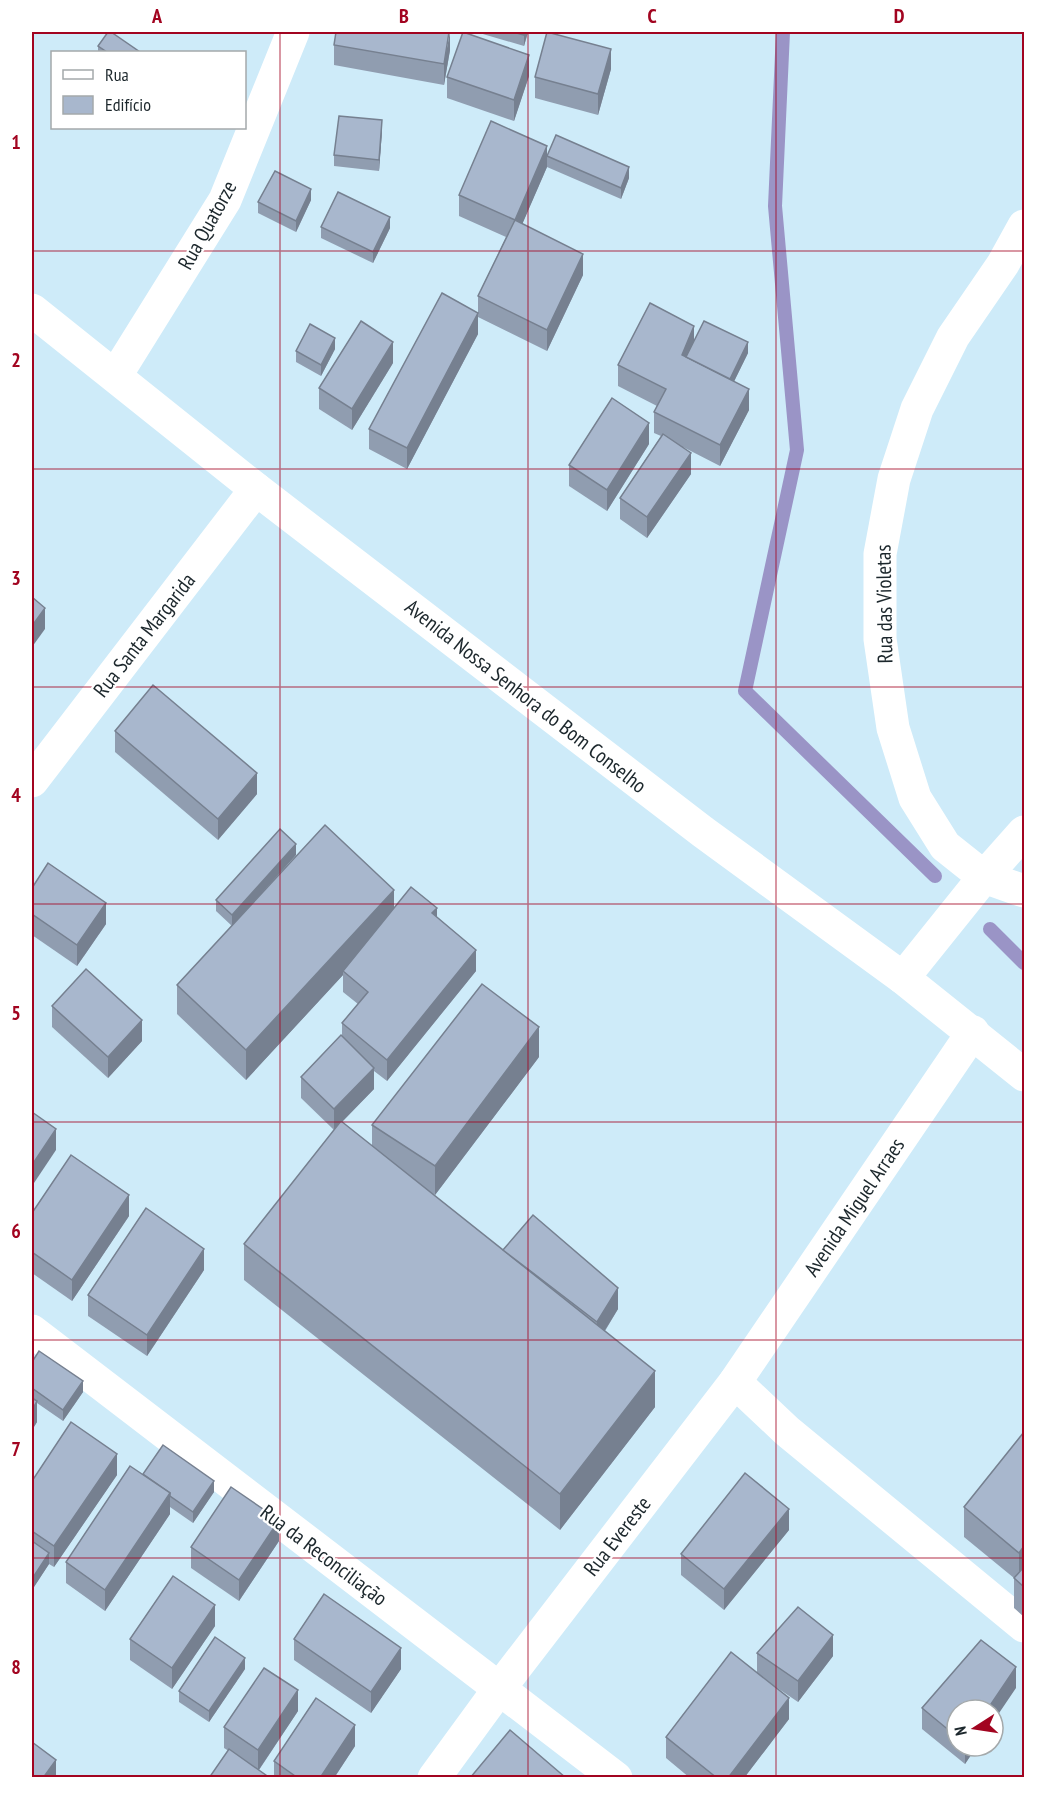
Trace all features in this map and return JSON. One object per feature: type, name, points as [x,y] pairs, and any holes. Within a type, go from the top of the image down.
[{"type":"street","name":"Rua Quatorze","points":[[116,375],[225,200],[293,32]]},
{"type":"street","name":"Rua das Violetas","points":[[1024,226],[1014,270],[952,337],[917,409],[894,479],[880,554],[880,639],[893,728],[915,798],[945,846],[984,877],[1024,891]]},
{"type":"street","name":"Avenida Nossa Senhora do Bom Conselho","points":[[32,310],[256,489],[703,832],[903,978],[973,1032],[1024,1076]]},
{"type":"street","name":"Rua Santa Margarida","points":[[32,782],[256,489]]},
{"type":"street","points":[[903,978],[984,877],[1024,832]]},
{"type":"street","name":"Avenida Miguel Arraes","points":[[735,1382],[973,1032]]},
{"type":"street","name":"Rua da Reconciliação","points":[[32,1331],[616,1778]]},
{"type":"street","points":[[735,1382],[787,1431],[1024,1626]]},
{"type":"street","name":"Rua Evereste","points":[[434,1778],[735,1382]]},
{"type":"building","points":[[108,32],[111,32],[139,51],[106,51],[98,46]]},
{"type":"building","points":[[336,32],[449,32],[444,64],[334,45]]},
{"type":"building","points":[[463,32],[529,55],[514,100],[447,77]]},
{"type":"building","points":[[547,32],[611,49],[598,94],[535,77]]},
{"type":"building","points":[[339,116],[382,120],[379,160],[334,155]]},
{"type":"building","points":[[491,121],[547,146],[515,220],[459,195]]},
{"type":"building","points":[[556,135],[629,167],[621,188],[547,156]]},
{"type":"building","points":[[275,171],[311,189],[296,221],[258,202]]},
{"type":"building","points":[[338,192],[390,217],[373,252],[321,227]]},
{"type":"building","points":[[515,220],[583,254],[547,330],[478,296]]},
{"type":"building","points":[[442,293],[478,313],[407,448],[369,429]]},
{"type":"building","points":[[650,303],[694,326],[682,355],[749,389],[720,445],[654,412],[666,389],[618,365]]},
{"type":"building","points":[[361,321],[393,342],[352,409],[319,388]]},
{"type":"building","points":[[704,321],[748,342],[730,379],[686,357]]},
{"type":"building","points":[[310,324],[335,338],[321,365],[296,351]]},
{"type":"building","points":[[612,398],[649,423],[607,490],[569,465]]},
{"type":"building","points":[[663,434],[691,453],[647,517],[620,498]]},
{"type":"building","points":[[32,597],[45,608],[32,626]]},
{"type":"building","points":[[153,685],[257,773],[218,819],[115,731]]},
{"type":"building","points":[[325,825],[394,890],[246,1050],[177,985]]},
{"type":"building","points":[[280,829],[296,844],[232,915],[216,900]]},
{"type":"building","points":[[48,863],[106,903],[77,945],[32,914],[32,888]]},
{"type":"building","points":[[411,887],[437,908],[432,913],[476,950],[387,1060],[342,1023],[368,992],[343,971]]},
{"type":"building","points":[[86,969],[142,1020],[108,1057],[52,1006]]},
{"type":"building","points":[[482,984],[539,1027],[435,1166],[372,1125]]},
{"type":"building","points":[[341,1035],[374,1068],[334,1109],[301,1077]]},
{"type":"building","points":[[32,1112],[56,1129],[32,1165]]},
{"type":"building","points":[[341,1121],[655,1371],[560,1494],[244,1244]]},
{"type":"building","points":[[71,1155],[129,1195],[72,1280],[32,1252],[32,1213]]},
{"type":"building","points":[[146,1208],[204,1249],[147,1335],[88,1295]]},
{"type":"building","points":[[533,1215],[618,1288],[597,1322],[503,1250]]},
{"type":"building","points":[[39,1351],[83,1381],[63,1410],[32,1388],[32,1362]]},
{"type":"building","points":[[32,1398],[37,1401],[32,1410]]},
{"type":"building","points":[[71,1422],[117,1454],[54,1546],[32,1531],[32,1481]]},
{"type":"building","points":[[1024,1432],[1024,1546],[1019,1553],[964,1507]]},
{"type":"building","points":[[163,1445],[214,1481],[193,1512],[143,1474]]},
{"type":"building","points":[[130,1466],[170,1493],[105,1590],[66,1562]]},
{"type":"building","points":[[745,1473],[789,1509],[724,1589],[681,1554]]},
{"type":"building","points":[[231,1487],[279,1520],[239,1580],[191,1547]]},
{"type":"building","points":[[32,1541],[49,1553],[32,1579]]},
{"type":"building","points":[[1024,1567],[1024,1587],[1014,1578]]},
{"type":"building","points":[[173,1576],[215,1605],[172,1668],[130,1639]]},
{"type":"building","points":[[324,1594],[401,1648],[371,1692],[294,1639]]},
{"type":"building","points":[[798,1607],[833,1635],[798,1681],[757,1653]]},
{"type":"building","points":[[215,1637],[245,1658],[209,1711],[179,1691]]},
{"type":"building","points":[[981,1640],[1016,1667],[995,1698],[945,1698],[945,1727],[922,1708]]},
{"type":"building","points":[[731,1652],[789,1698],[728,1778],[717,1778],[666,1737]]},
{"type":"building","points":[[264,1668],[298,1690],[258,1750],[224,1727]]},
{"type":"building","points":[[316,1698],[355,1725],[320,1778],[298,1778],[274,1761]]},
{"type":"building","points":[[510,1730],[566,1778],[470,1778]]},
{"type":"building","points":[[32,1742],[56,1760],[43,1778],[32,1778]]},
{"type":"building","points":[[229,1749],[270,1778],[209,1778]]},
{"type":"waterway","points":[[783,32],[775,206],[797,450],[745,691],[935,876]]},
{"type":"waterway","points":[[990,929],[1024,963]]}]
